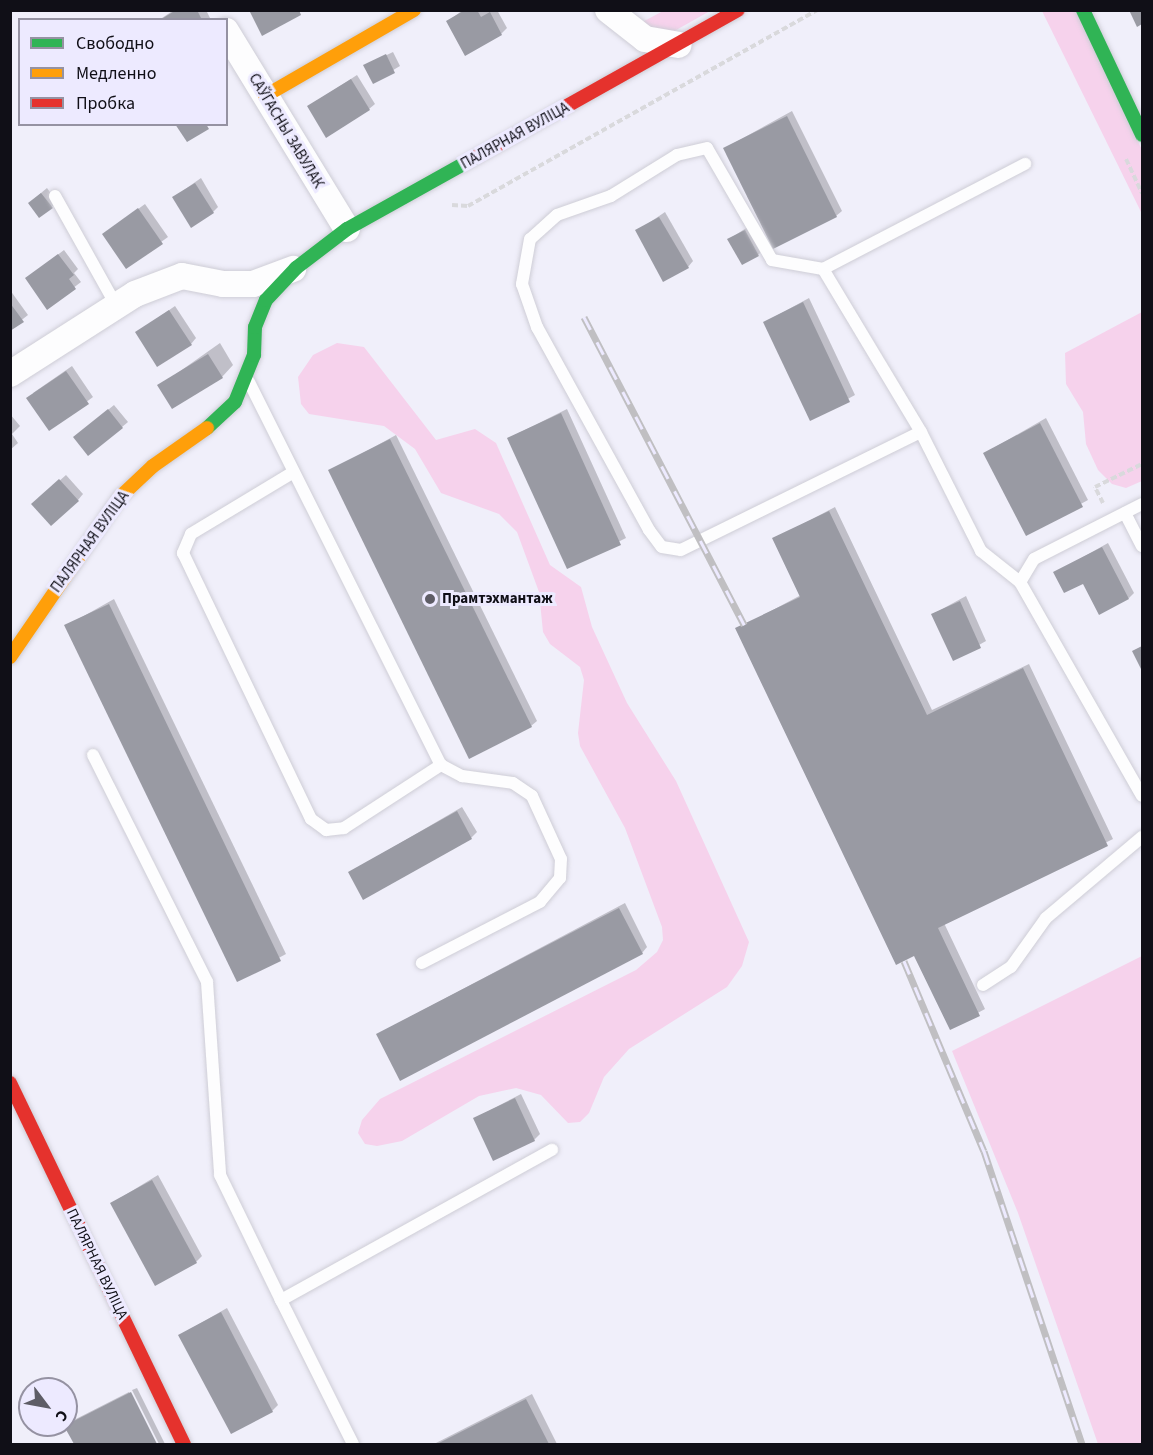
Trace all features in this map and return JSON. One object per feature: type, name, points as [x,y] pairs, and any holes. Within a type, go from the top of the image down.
[{"type":"street","points":[[265,96],[414,10]]},
{"type":"street","points":[[608,10],[645,39],[678,45]]},
{"type":"street","name":"ПАЛЯРНАЯ ВУЛІЦА","points":[[10,657],[120,497],[153,466],[219,419],[235,402],[247,378],[254,356],[255,327],[266,300],[296,268],[347,229],[738,10]]},
{"type":"street","points":[[1083,10],[1143,135]]},
{"type":"street","name":"САЎГАСНЫ ЗАВУЛАК","points":[[228,34],[347,229]]},
{"type":"street","name":"ПАЛЯРНАЯ ВУЛІЦА","points":[[10,374],[116,305],[182,276],[223,284],[253,284],[296,268]]},
{"type":"street","name":"ПАЛЯРНАЯ ВУЛІЦА","points":[[10,1083],[184,1444]]},
{"type":"lane","points":[[921,432],[681,550],[662,547],[649,530],[537,327],[522,284],[530,239],[557,215],[611,196],[677,155],[707,148],[772,260],[822,269],[1025,164]]},
{"type":"lane","points":[[56,196],[116,305]]},
{"type":"lane","points":[[822,269],[921,432],[981,551],[1020,582],[1143,796]]},
{"type":"lane","points":[[247,378],[292,473],[441,765],[462,776],[513,783],[532,796],[561,859],[560,878],[540,902],[422,963]]},
{"type":"lane","points":[[292,473],[191,534],[183,553],[311,819],[326,830],[344,828],[441,765]]},
{"type":"lane","points":[[1020,582],[1034,559],[1143,504]]},
{"type":"lane","points":[[1125,513],[1143,546]]},
{"type":"lane","points":[[93,755],[207,982],[220,1175],[353,1444]]},
{"type":"lane","points":[[983,985],[1011,967],[1046,918],[1143,837]]},
{"type":"lane","points":[[281,1300],[552,1150]]},
{"type":"path","points":[[444,205],[468,206],[817,10]]},
{"type":"path","points":[[1111,520],[1095,487],[1143,464]]},
{"type":"shaded area","points":[[663,11],[710,11],[669,34],[635,26]]},
{"type":"shaded area","points":[[1042,11],[1077,11],[1142,150],[1142,214]]},
{"type":"shaded area","points":[[1142,312],[1142,481],[1126,488],[1112,484],[1098,470],[1086,444],[1083,412],[1066,384],[1065,353]]},
{"type":"shaded area","points":[[337,343],[364,347],[436,440],[475,429],[496,443],[550,565],[581,587],[592,627],[627,703],[676,781],[749,942],[742,966],[727,987],[629,1049],[604,1077],[589,1113],[580,1122],[568,1123],[541,1095],[516,1088],[479,1096],[402,1141],[377,1146],[365,1144],[358,1133],[362,1120],[380,1099],[636,970],[657,952],[663,940],[662,927],[625,828],[580,746],[578,733],[584,680],[580,667],[550,644],[543,632],[539,592],[517,532],[499,514],[441,493],[415,449],[384,426],[309,414],[301,404],[298,377],[313,355]]},
{"type":"shaded area","points":[[1142,956],[1142,1444],[1098,1444],[1018,1213],[952,1051]]},
{"type":"building","points":[[176,10],[197,10],[201,18],[163,18]]},
{"type":"building","points":[[249,10],[299,10],[301,15],[262,36]]},
{"type":"building","points":[[465,10],[477,10],[481,17],[490,12],[502,35],[465,56],[446,21]]},
{"type":"building","points":[[1129,10],[1142,10],[1142,24],[1137,27]]},
{"type":"building","points":[[386,54],[395,73],[373,84],[363,65]]},
{"type":"building","points":[[351,79],[370,110],[326,138],[307,106]]},
{"type":"building","points":[[787,116],[837,217],[773,249],[723,148]]},
{"type":"building","points":[[176,126],[207,126],[209,129],[187,142]]},
{"type":"building","points":[[195,183],[214,213],[191,228],[172,197]]},
{"type":"building","points":[[41,193],[53,208],[39,218],[28,203]]},
{"type":"building","points":[[138,208],[163,244],[126,269],[102,234]]},
{"type":"building","points":[[659,217],[689,268],[663,282],[635,230]]},
{"type":"building","points":[[745,230],[759,256],[742,265],[727,239]]},
{"type":"building","points":[[58,254],[74,275],[69,279],[76,289],[47,310],[25,278]]},
{"type":"building","points":[[803,302],[850,402],[810,421],[763,322]]},
{"type":"building","points":[[10,303],[24,322],[10,331]]},
{"type":"building","points":[[169,310],[192,345],[157,367],[135,332]]},
{"type":"building","points":[[208,354],[223,378],[172,409],[157,385]]},
{"type":"building","points":[[66,371],[89,404],[49,431],[26,398]]},
{"type":"building","points":[[108,409],[123,428],[88,456],[73,437]]},
{"type":"building","points":[[561,413],[621,545],[567,569],[507,438]]},
{"type":"building","points":[[1040,423],[1083,507],[1026,536],[983,453]]},
{"type":"building","name":"Прамтэхмантаж","points":[[390,439],[532,727],[469,759],[328,470]]},
{"type":"building","points":[[59,479],[79,501],[51,526],[31,504]]},
{"type":"building","points":[[829,511],[927,715],[1023,668],[1108,846],[938,928],[980,1016],[950,1030],[914,956],[896,965],[735,628],[800,597],[772,538]]},
{"type":"building","points":[[1102,547],[1129,599],[1099,615],[1083,584],[1064,593],[1053,572]]},
{"type":"building","points":[[960,601],[981,648],[953,661],[931,614]]},
{"type":"building","points":[[109,604],[281,961],[237,982],[64,625]]},
{"type":"building","points":[[1142,646],[1142,671],[1132,651]]},
{"type":"building","points":[[457,811],[472,839],[363,900],[348,872]]},
{"type":"building","points":[[619,908],[643,954],[400,1081],[376,1034]]},
{"type":"building","points":[[515,1098],[535,1141],[493,1161],[473,1118]]},
{"type":"building","points":[[152,1180],[197,1263],[155,1286],[110,1203]]},
{"type":"building","points":[[221,1312],[273,1412],[231,1434],[178,1335]]},
{"type":"building","points":[[131,1392],[157,1444],[74,1444],[70,1437],[78,1437],[78,1419]]},
{"type":"building","points":[[526,1399],[549,1444],[437,1444]]},
{"type":"railway","points":[[584,317],[744,625]]},
{"type":"railway","points":[[904,961],[984,1151],[1082,1444]]},
{"type":"traffic: fast","points":[[1083,10],[1142,135]]},
{"type":"traffic: fast","points":[[207,428],[235,402],[254,355],[255,327],[266,300],[296,268],[347,229],[476,157]]},
{"type":"traffic: slow","points":[[265,96],[414,10]]},
{"type":"traffic: slow","points":[[10,657],[120,497],[153,466],[207,428]]},
{"type":"traffic: jam","points":[[476,157],[738,10]]},
{"type":"traffic: jam","points":[[10,1083],[184,1444]]},
{"type":"place","name":"Прамтэхмантаж","points":[[430,599]]}]
